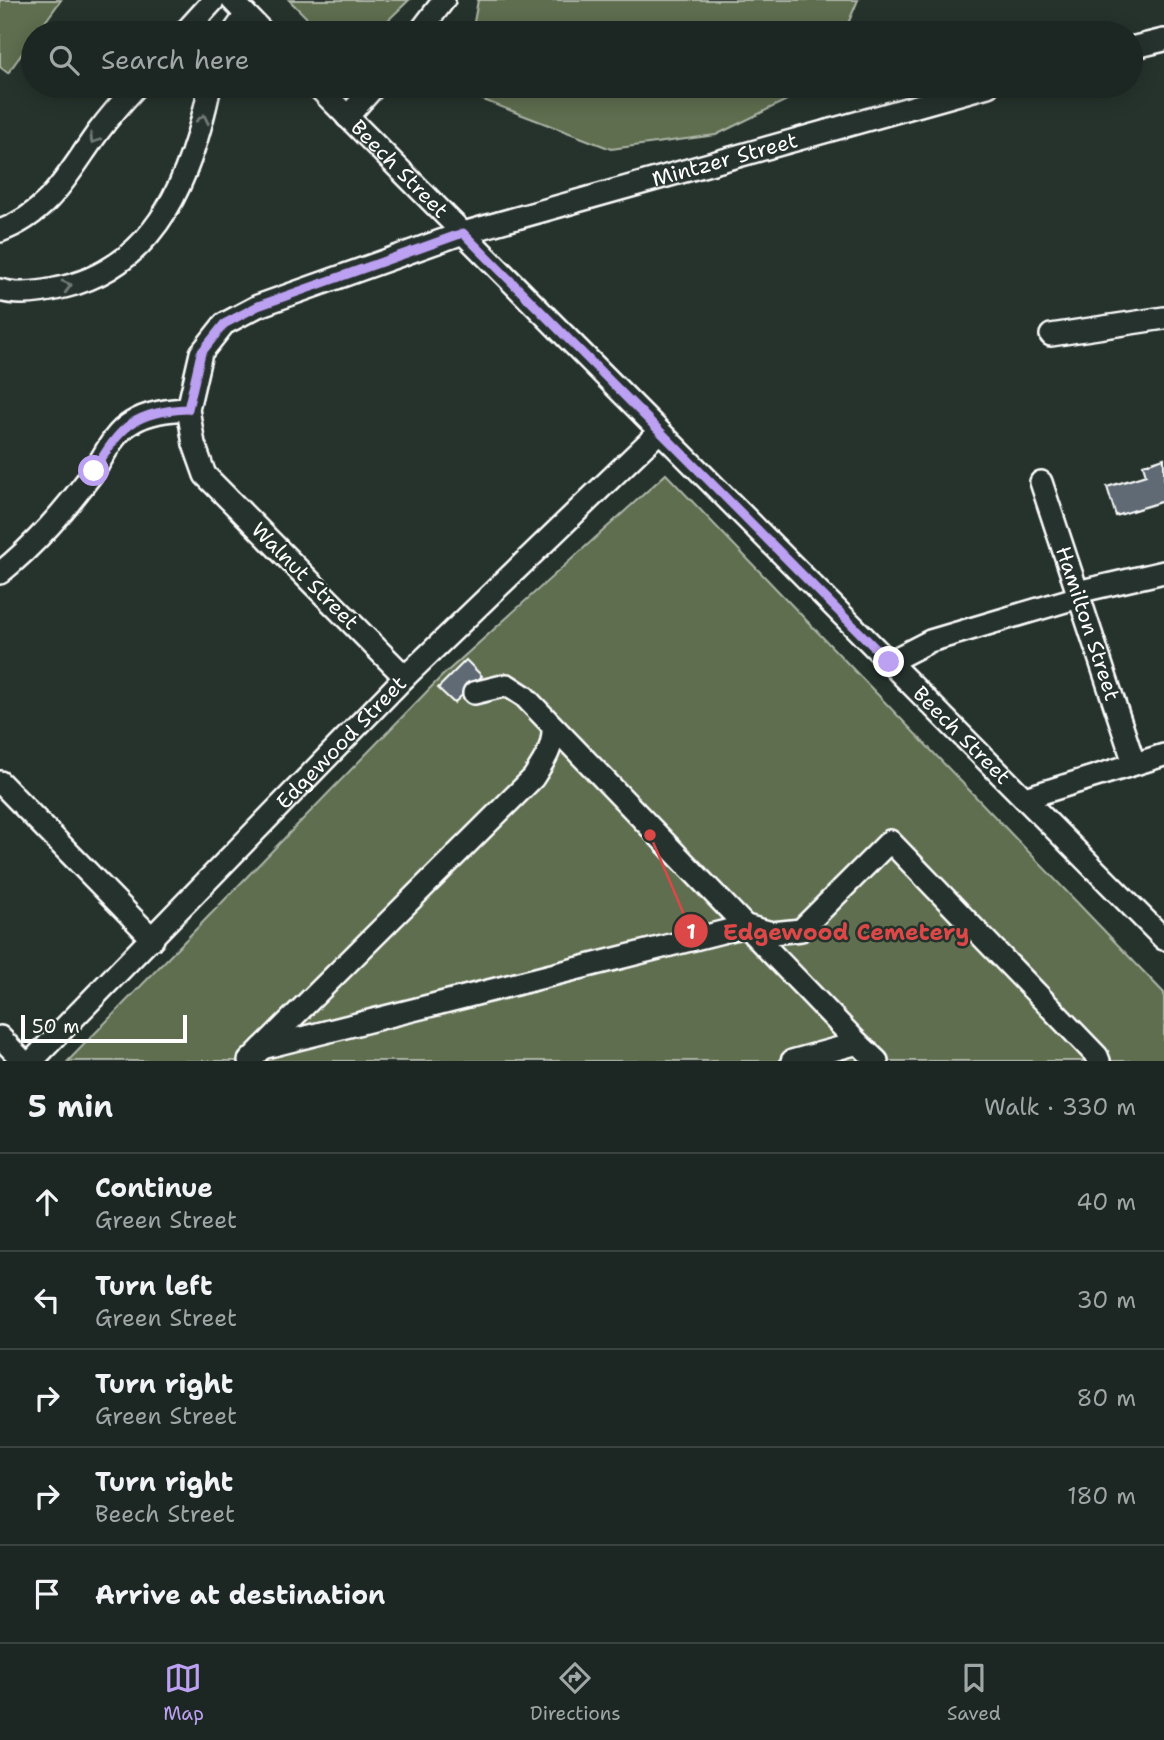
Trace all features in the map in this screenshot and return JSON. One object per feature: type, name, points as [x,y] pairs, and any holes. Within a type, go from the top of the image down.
[{"type":"street","points":[[195,21],[214,0]]},
{"type":"street","points":[[428,21],[444,0]]},
{"type":"street","points":[[239,7],[252,21]]},
{"type":"street","points":[[1143,45],[1164,40]]},
{"type":"street","points":[[0,231],[24,220],[65,182],[98,133],[127,98]]},
{"type":"street","points":[[0,289],[25,293],[76,284],[98,275],[140,245],[156,228],[171,205],[201,132],[208,98]]},
{"type":"street","name":"Beech Street","points":[[329,98],[1025,798],[1160,927]]},
{"type":"street","points":[[347,117],[364,98]]},
{"type":"street","name":"Mintzer Street","points":[[188,409],[201,353],[224,324],[258,306],[463,233],[945,98]]},
{"type":"street","points":[[1051,335],[1164,318]]},
{"type":"street","points":[[0,573],[45,533],[94,471],[113,439],[131,423],[163,410],[188,409]]},
{"type":"street","name":"Walnut Street","points":[[188,409],[194,444],[205,475],[405,677]]},
{"type":"street","name":"Edgewood Street","points":[[32,1061],[405,677],[659,432]]},
{"type":"street","name":"Hamilton Street","points":[[1041,482],[1134,763]]},
{"type":"street","points":[[889,662],[930,640],[1164,572]]},
{"type":"street","points":[[474,693],[507,685],[524,696],[877,1061]]},
{"type":"street","points":[[255,1055],[533,778],[547,757],[554,738],[553,727]]},
{"type":"street","points":[[1025,798],[1164,755]]},
{"type":"street","points":[[0,782],[153,939]]},
{"type":"street","points":[[255,1055],[746,926],[772,933],[800,930],[890,841],[1097,1056],[1098,1061]]},
{"type":"street","points":[[0,1037],[23,1061]]},
{"type":"street","points":[[792,1061],[858,1043]]},
{"type":"green space","points":[[0,0],[61,0],[46,21],[21,21],[21,55],[8,73],[0,67]]},
{"type":"green space","points":[[289,0],[409,0],[387,21],[310,21]]},
{"type":"green space","points":[[478,0],[858,0],[849,21],[474,21]]},
{"type":"green space","points":[[478,98],[791,98],[716,135],[611,149]]},
{"type":"green space","points":[[666,474],[1164,993],[1164,1061],[68,1061],[441,677]]},
{"type":"building","points":[[1164,458],[1164,501],[1116,516],[1107,487],[1146,475],[1143,465]]},
{"type":"building","points":[[466,660],[482,676],[454,703],[438,688]]},
{"type":"place","name":"Edgewood Cemetery","points":[[650,835]]},
{"type":"route","points":[[94,471],[113,439],[131,423],[163,410],[188,409],[201,353],[224,324],[258,306],[463,233],[889,662]]}]
